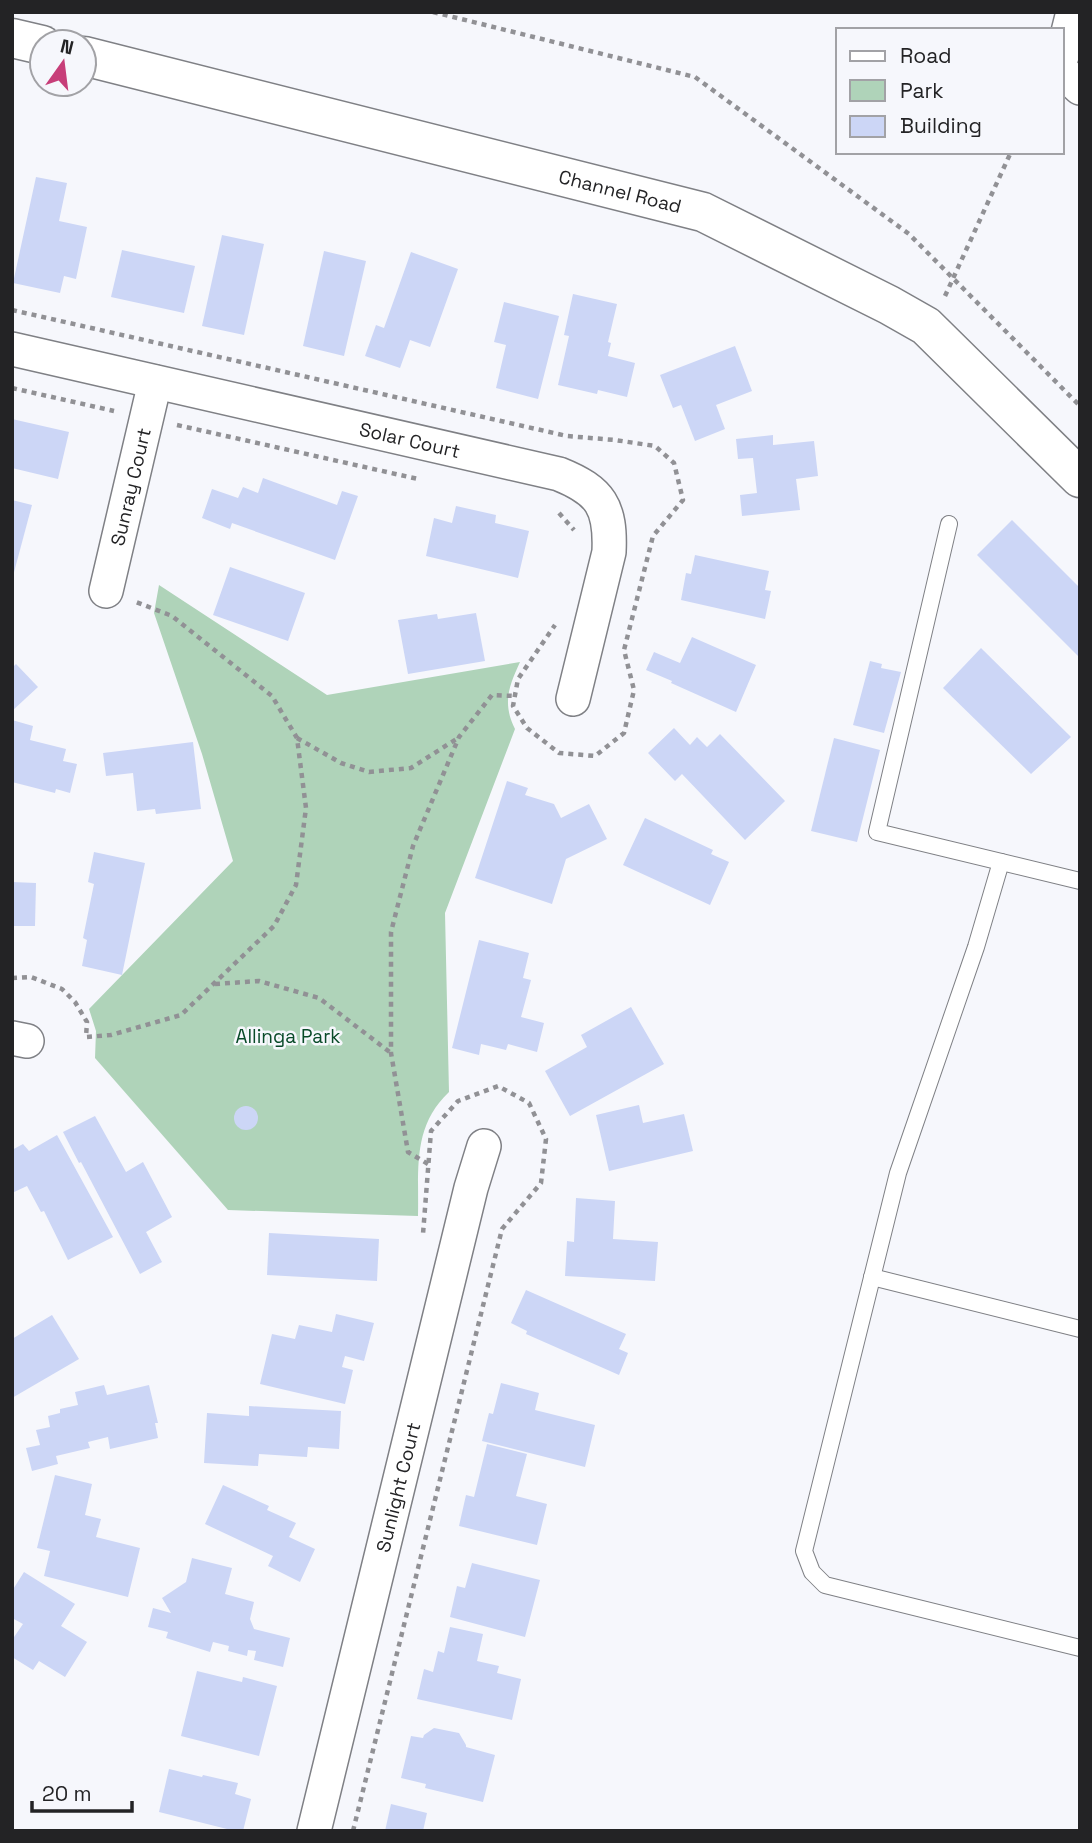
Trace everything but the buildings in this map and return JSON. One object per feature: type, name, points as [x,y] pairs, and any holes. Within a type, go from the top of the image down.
[{"type":"street","points":[[1064,49],[1073,12]]},
{"type":"street","name":"Channel Road","points":[[98,60],[703,212],[889,304],[926,326],[1080,478]]},
{"type":"street","points":[[1064,73],[1080,88]]},
{"type":"street","name":"Solar Court","points":[[12,349],[559,474],[578,482],[592,491],[602,505],[610,533],[609,552],[573,698]]},
{"type":"street","name":"Sunray Court","points":[[106,591],[155,382]]},
{"type":"street","name":"Sunlight Court","points":[[314,1831],[471,1188],[484,1146]]},
{"type":"lane","points":[[949,524],[877,832],[1080,881]]},
{"type":"lane","points":[[1001,863],[976,947],[898,1172],[804,1551],[812,1572],[825,1585],[1080,1648]]},
{"type":"lane","points":[[872,1277],[1080,1329]]},
{"type":"path","points":[[433,12],[695,77],[909,234],[1080,406]]},
{"type":"path","points":[[926,326],[945,296],[1010,154]]},
{"type":"path","points":[[12,310],[567,436],[655,446],[674,463],[683,500],[653,536],[624,650],[634,690],[624,733],[595,755],[559,753],[527,728],[513,706],[518,679],[558,621]]},
{"type":"path","points":[[12,388],[419,480]]},
{"type":"path","points":[[556,510],[577,533]]},
{"type":"path","points":[[12,978],[31,977],[62,989],[75,1002],[87,1022],[86,1037],[111,1035],[181,1014],[274,926],[296,885],[306,808],[297,738],[272,696],[172,616],[106,591]]},
{"type":"path","points":[[428,1164],[408,1152],[391,1053],[391,932],[413,846],[459,737],[492,695],[515,696]]},
{"type":"path","points":[[297,738],[341,763],[369,772],[411,768],[459,737]]},
{"type":"path","points":[[215,984],[259,981],[319,998],[391,1053]]},
{"type":"green space","name":"Allinga Park","points":[[159,585],[327,695],[520,662],[508,695],[509,711],[515,729],[445,913],[449,1092],[437,1105],[423,1134],[418,1165],[418,1216],[228,1210],[95,1058],[96,1031],[89,1009],[233,861],[202,754],[154,613]]}]
